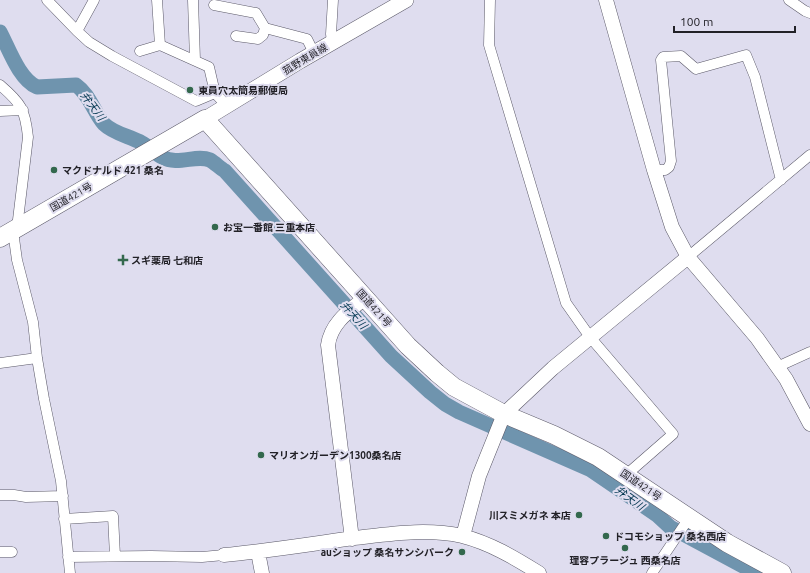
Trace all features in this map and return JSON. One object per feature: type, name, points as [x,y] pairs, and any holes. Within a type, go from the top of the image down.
[{"type":"highway","name":"国道421号","points":[[10,232],[205,119],[360,302],[454,387],[503,418],[554,435],[598,457],[626,475],[686,521],[782,573]]},
{"type":"main road","name":"菰野東員線","points":[[205,119],[332,42],[406,0]]},
{"type":"street","points":[[48,0],[89,42],[112,56],[196,101],[215,93]]},
{"type":"street","points":[[77,31],[94,0]]},
{"type":"street","points":[[157,0],[160,45]]},
{"type":"street","points":[[193,0],[195,60]]},
{"type":"street","points":[[332,42],[333,0]]},
{"type":"street","points":[[490,0],[489,45],[566,303],[590,337],[673,434],[626,475]]},
{"type":"street","points":[[606,0],[654,170],[672,227],[688,258],[757,338],[786,379],[810,424]]},
{"type":"street","points":[[789,0],[810,13]]},
{"type":"street","points":[[214,5],[256,13],[265,28],[307,39],[314,53]]},
{"type":"street","points":[[236,36],[258,39],[263,35],[265,28]]},
{"type":"street","points":[[140,51],[160,45],[209,67],[215,93],[227,106]]},
{"type":"street","points":[[654,170],[665,170],[669,167],[671,161],[661,60],[663,57],[681,56],[696,69],[746,55],[755,77],[781,180]]},
{"type":"street","points":[[0,84],[19,102],[27,122],[28,137],[10,232],[33,322],[37,358],[61,481],[70,573]]},
{"type":"street","points":[[0,111],[23,110]]},
{"type":"street","points":[[463,536],[479,476],[503,418],[553,368],[810,156]]},
{"type":"street","points":[[352,539],[328,351],[329,338],[332,330],[342,317],[360,302]]},
{"type":"street","points":[[777,367],[810,352]]},
{"type":"street","points":[[0,364],[37,358]]},
{"type":"street","points":[[0,495],[26,497],[63,496]]},
{"type":"street","points":[[64,519],[113,516],[115,556]]},
{"type":"street","points":[[652,573],[686,521]]},
{"type":"street","points":[[68,557],[202,557],[258,552],[413,532],[429,532],[463,536],[500,550],[539,573]]},
{"type":"street","points":[[0,552],[12,552]]},
{"type":"street","points":[[258,552],[262,573]]},
{"type":"waterway","name":"弁天川","points":[[0,32],[20,71],[37,87],[76,85],[85,93],[104,124],[117,133],[142,143],[162,157],[174,160],[199,158],[210,160],[225,171],[391,356],[445,404],[459,412],[591,470],[657,515],[670,527],[756,573]]},
{"type":"place","name":"東員穴太簡易郵便局","points":[[190,90]]},
{"type":"place","name":"マクドナルド 421 桑名","points":[[54,170]]},
{"type":"place","name":"お宝一番館 三重本店","points":[[215,227]]},
{"type":"place","name":"スギ薬局 七和店","points":[[123,260]]},
{"type":"place","name":"マリオンガーデン1300桑名店","points":[[261,455]]},
{"type":"place","name":"川スミメガネ 本店","points":[[579,515]]},
{"type":"place","name":"ドコモショップ 桑名西店","points":[[606,536]]},
{"type":"place","name":"理容プラージュ 西桑名店","points":[[625,548]]},
{"type":"place","name":"auショップ 桑名サンシパーク","points":[[462,552]]}]
